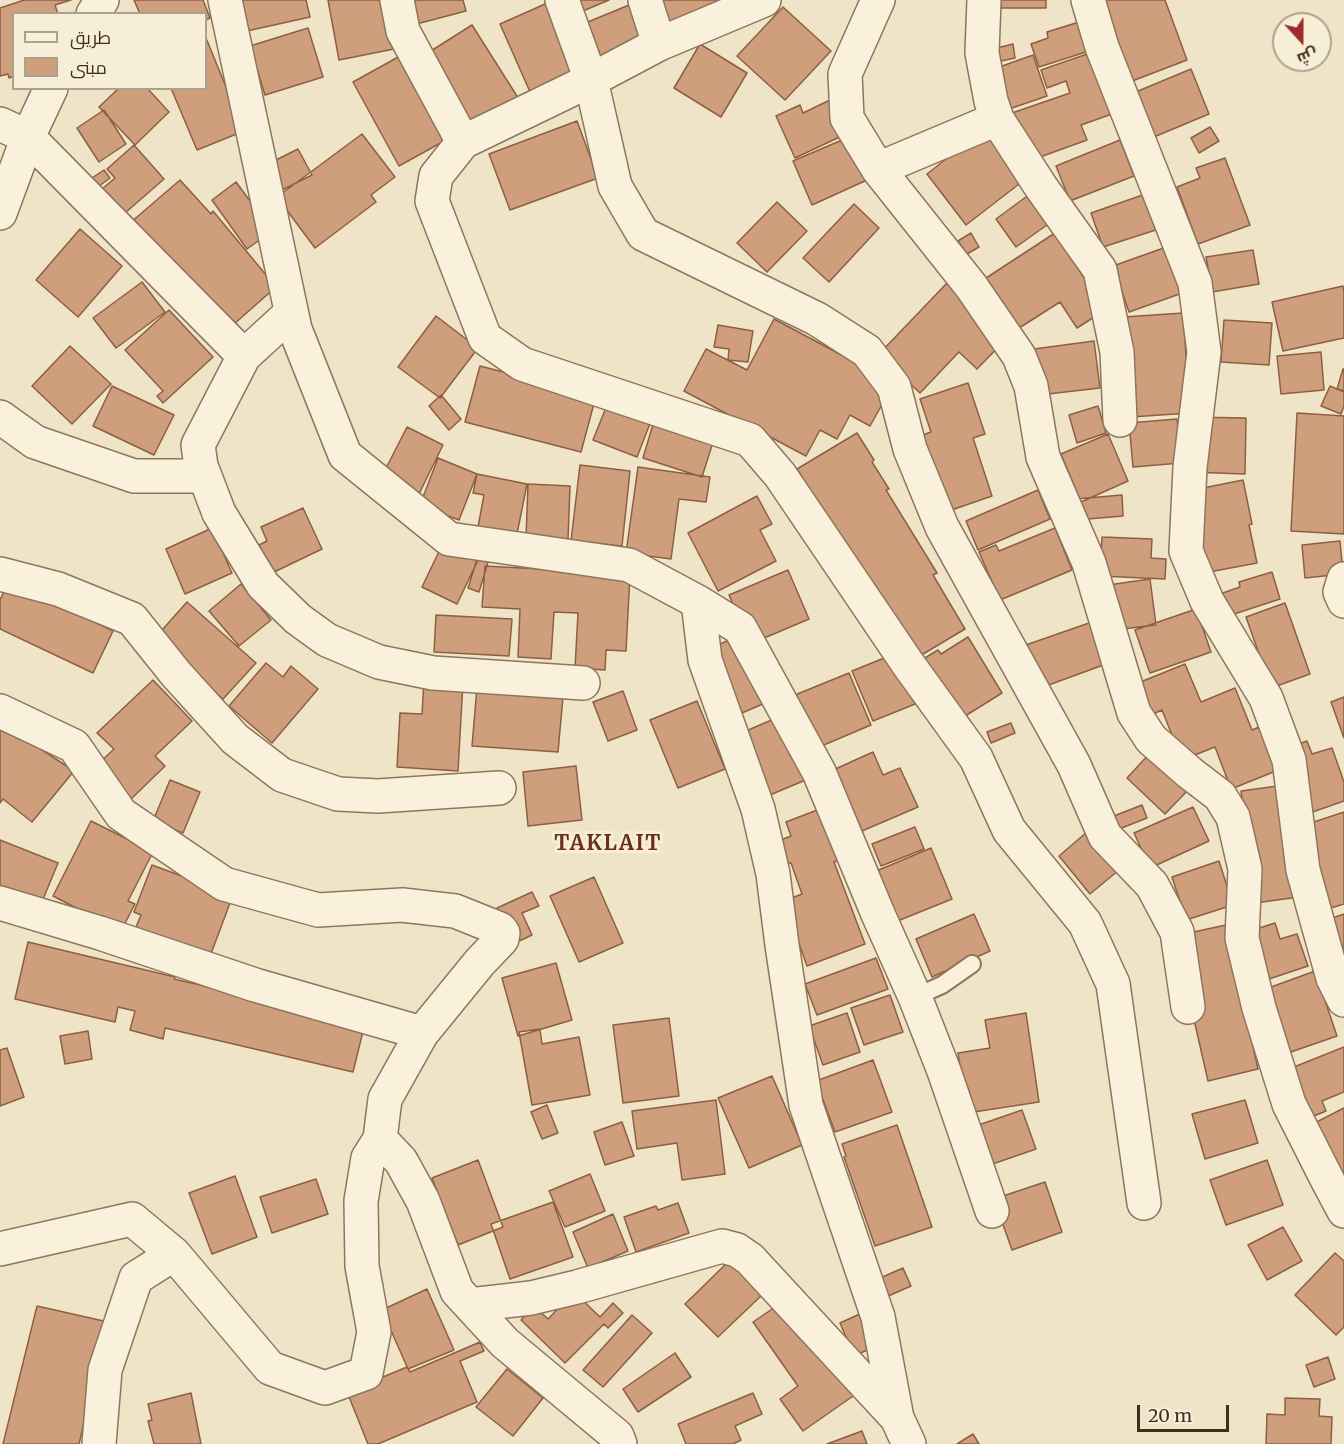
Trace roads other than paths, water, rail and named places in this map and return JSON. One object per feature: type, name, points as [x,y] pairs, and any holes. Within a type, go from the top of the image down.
[{"type":"street","points":[[225,0],[295,329],[345,455],[449,539],[629,565],[741,628],[819,771],[915,997],[944,1071],[992,1211]]},
{"type":"street","points":[[397,0],[403,31],[463,142]]},
{"type":"street","points":[[562,0],[591,80],[615,186],[643,234],[817,320],[867,351],[894,387],[910,449],[942,527],[1074,765],[1105,836],[1152,885],[1177,932],[1188,1007]]},
{"type":"street","points":[[645,0],[659,44]]},
{"type":"street","points":[[764,0],[659,44],[463,142],[436,176],[432,201],[485,338],[522,364],[750,440],[780,475],[908,664],[976,758],[1009,830],[1085,923],[1113,984],[1144,1203]]},
{"type":"street","points":[[878,0],[845,74],[847,118],[878,170],[971,286],[1019,356],[1031,386],[1043,457],[1089,563],[1134,713],[1151,739],[1190,773],[1220,795],[1233,817],[1245,869],[1242,938],[1259,1008],[1289,1104],[1344,1211]]},
{"type":"street","points":[[984,0],[982,53],[991,101],[997,118],[1041,187],[1100,270],[1117,352],[1120,420]]},
{"type":"street","points":[[1088,0],[1102,47],[1196,283],[1204,352],[1190,467],[1186,551],[1208,600],[1266,698],[1289,760],[1303,870],[1333,978],[1344,1000]]},
{"type":"street","points":[[0,213],[14,131],[49,90]]},
{"type":"street","points":[[878,170],[997,118]]},
{"type":"street","points":[[14,131],[244,356]]},
{"type":"street","points":[[291,313],[244,356],[198,445],[201,466],[219,513],[263,585],[298,619],[327,640],[379,662],[433,674],[583,683]]},
{"type":"street","points":[[0,417],[35,442],[134,476],[205,476]]},
{"type":"street","points":[[0,574],[58,589],[132,619],[176,674],[236,739],[282,775],[338,794],[378,795],[499,788]]},
{"type":"street","points":[[1344,579],[1340,592],[1344,601]]},
{"type":"street","points":[[698,602],[705,660],[758,809],[773,874],[806,1106],[878,1317],[903,1431]]},
{"type":"street","points":[[0,711],[74,746],[121,814],[224,884],[318,910],[402,905],[455,911],[500,929],[503,933],[502,939],[480,962],[422,1033],[385,1099],[380,1139],[368,1158],[361,1201],[362,1266],[374,1332],[366,1372],[325,1388],[270,1368],[174,1254],[132,1219],[0,1249]]},
{"type":"street","points":[[0,904],[100,933],[255,985],[422,1033]]},
{"type":"street","points":[[380,1139],[401,1161],[423,1201],[457,1291],[505,1342],[617,1436],[620,1444]]},
{"type":"street","points":[[470,1305],[531,1298],[722,1246],[737,1250],[750,1259],[903,1431]]},
{"type":"street","points":[[103,1438],[105,1370],[136,1278],[174,1254]]},
{"type":"lane","points":[[915,997],[942,985],[972,964]]},
{"type":"district","name":"TAKLAIT","points":[[608,844]]}]
